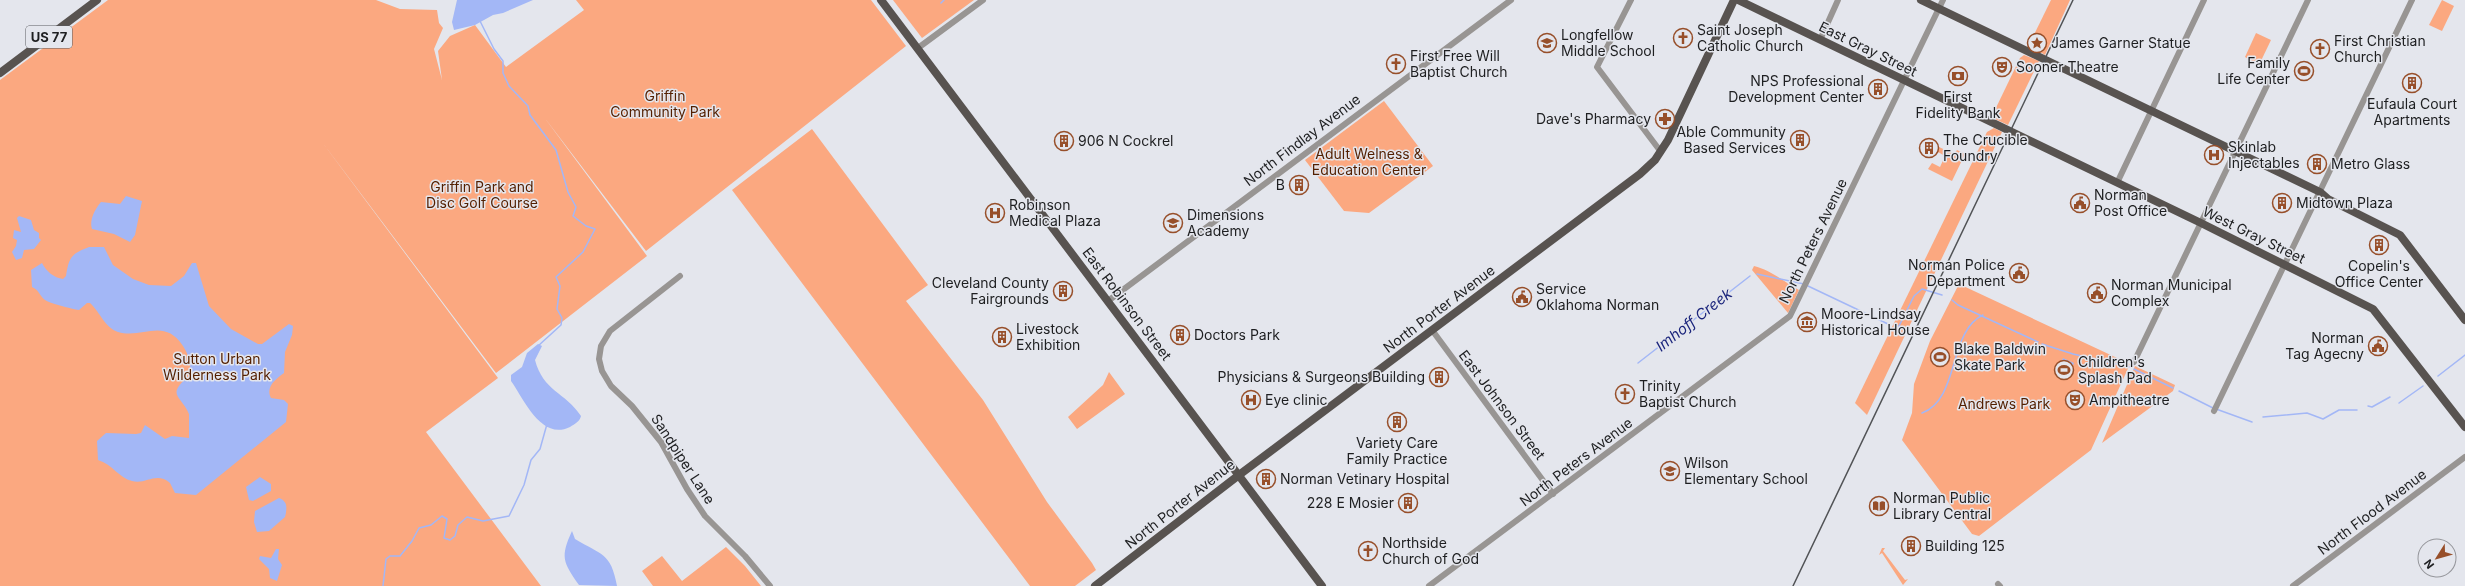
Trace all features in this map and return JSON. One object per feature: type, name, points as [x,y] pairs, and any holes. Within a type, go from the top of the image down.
[{"type":"main road","name":"US 77","points":[[0,73],[97,0]]},
{"type":"main road","name":"East Robinson Street","points":[[881,0],[1322,586]]},
{"type":"main road","name":"North Porter Avenue","points":[[1095,586],[1239,475],[1626,185],[1662,152],[1734,0]]},
{"type":"main road","name":"East Gray Street","points":[[1738,0],[1988,120]]},
{"type":"main road","points":[[1922,0],[2320,192],[2328,199],[2400,235],[2465,320]]},
{"type":"main road","name":"West Gray Street","points":[[1988,120],[2374,309],[2465,427]]},
{"type":"street","points":[[918,48],[983,0]]},
{"type":"street","name":"North Findlay Avenue","points":[[1108,301],[1511,0]]},
{"type":"street","points":[[1631,0],[1597,67],[1662,152]]},
{"type":"street","points":[[1820,40],[1838,0]]},
{"type":"street","name":"North Peters Avenue","points":[[1429,586],[1790,316],[1943,0]]},
{"type":"street","points":[[2117,183],[2204,0]]},
{"type":"street","points":[[2134,362],[2308,0]]},
{"type":"street","points":[[2215,409],[2412,0]]},
{"type":"street","name":"Sandpiper Lane","points":[[680,276],[610,331],[601,346],[599,358],[602,371],[611,386],[632,406],[655,434],[705,516],[753,564],[770,586]]},
{"type":"street","name":"East Johnson Street","points":[[1432,330],[1553,494]]},
{"type":"street","name":"North Flood Avenue","points":[[2293,586],[2465,457]]},
{"type":"green space","name":"Sutton Urban Wilderness Park","points":[[108,0],[376,0],[400,9],[437,10],[439,23],[443,28],[434,49],[442,80],[438,51],[450,36],[475,25],[506,67],[584,10],[576,0],[871,0],[906,46],[646,251],[544,117],[647,256],[496,373],[322,142],[498,378],[426,432],[541,586],[0,586],[0,80]]},
{"type":"green space","points":[[893,0],[974,0],[922,38]]},
{"type":"green space","points":[[2051,0],[2070,0],[2045,55],[2029,45]]},
{"type":"green space","points":[[2442,0],[2454,6],[2442,31],[2429,25]]},
{"type":"green space","points":[[2256,33],[2271,40],[2259,65],[2245,57]]},
{"type":"green space","points":[[2024,55],[2039,61],[2008,125],[1995,119],[1993,114],[2020,58]]},
{"type":"green space","name":"Adult Welness & Education Center","points":[[1384,101],[1433,166],[1369,213],[1344,211],[1305,160]]},
{"type":"green space","points":[[1994,128],[2002,132],[1867,415],[1855,403],[1987,132]]},
{"type":"green space","points":[[812,129],[928,285],[906,301],[983,400],[1047,502],[1092,563],[1096,570],[1075,586],[1030,586],[732,190]]},
{"type":"green space","points":[[1939,147],[1954,154],[1957,150],[1965,154],[1952,181],[1928,169],[1932,163],[1940,167],[1945,156],[1938,152],[1935,155]]},
{"type":"green space","points":[[1754,266],[1772,273],[1799,290],[1788,313],[1752,270]]},
{"type":"green space","name":"Andrews Park","points":[[1959,284],[2130,364],[2091,450],[1979,536],[1972,534],[1902,440],[1912,413],[1914,384],[1930,341]]},
{"type":"green space","points":[[2135,366],[2175,385],[2173,391],[2102,443]]},
{"type":"green space","points":[[1109,372],[1125,394],[1077,429],[1068,417],[1103,385]]},
{"type":"green space","points":[[726,547],[745,566],[761,586],[653,586],[642,571],[662,556],[682,581]]},
{"type":"green space","points":[[1882,548],[1885,548],[1883,551],[1905,580],[1908,579],[1903,585],[1882,553],[1879,555]]},
{"type":"water","points":[[457,0],[533,0],[503,13],[493,15],[475,25],[454,30],[452,22]]},
{"type":"water","points":[[126,196],[142,201],[135,235],[130,242],[114,234],[92,229],[91,222],[93,215],[101,202],[120,204]]},
{"type":"water","points":[[19,216],[31,220],[34,230],[39,233],[39,238],[41,240],[34,249],[24,250],[22,258],[16,260],[12,252],[16,246],[17,240],[13,238],[14,230],[21,232],[17,218]]},
{"type":"water","points":[[89,247],[104,247],[113,265],[133,279],[149,285],[171,286],[184,276],[192,263],[196,263],[209,306],[231,329],[258,344],[262,344],[289,324],[293,326],[292,335],[285,352],[284,373],[272,384],[269,390],[271,398],[284,400],[288,404],[286,422],[196,495],[175,493],[170,483],[160,478],[137,482],[132,481],[98,460],[97,441],[106,433],[141,433],[145,425],[165,439],[172,436],[189,438],[189,414],[179,399],[177,392],[178,387],[190,375],[190,363],[183,346],[176,337],[168,333],[161,331],[136,333],[118,332],[113,330],[106,323],[90,303],[87,303],[79,310],[61,306],[45,300],[32,287],[31,270],[42,263],[51,274],[63,279],[66,276],[68,264],[72,257],[78,252]]},
{"type":"water","points":[[538,344],[542,346],[535,360],[543,378],[575,408],[581,416],[575,424],[570,427],[560,430],[550,428],[542,423],[534,416],[511,381],[511,375],[522,367],[527,353]]},
{"type":"water","name":"Children's Splash Pad","points":[[2063,358],[2074,363],[2066,379],[2056,374]]},
{"type":"water","points":[[260,477],[271,484],[271,491],[253,501],[249,500],[246,487]]},
{"type":"water","points":[[279,498],[285,503],[285,517],[269,531],[257,532],[254,522],[255,511]]},
{"type":"water","points":[[572,531],[575,539],[598,552],[608,560],[615,575],[617,586],[579,585],[569,571],[565,559],[566,547]]},
{"type":"water","points":[[276,549],[279,549],[278,559],[282,565],[277,581],[270,578],[269,569],[259,559],[260,556],[271,558]]},
{"type":"waterway","points":[[941,3],[944,0]]},
{"type":"waterway","points":[[480,21],[494,49],[503,61],[503,73],[509,86],[528,106],[530,115],[556,150],[568,192],[576,207],[573,216],[586,226],[595,229],[583,252],[556,277],[560,286],[557,309],[562,318],[561,325],[538,346]]},
{"type":"waterway","name":"Imhoff Creek","points":[[1757,274],[1804,284]]},
{"type":"waterway","name":"Imhoff Creek","points":[[1638,363],[1750,276]]},
{"type":"waterway","name":"Imhoff Creek","points":[[1808,286],[1888,324]]},
{"type":"waterway","name":"Imhoff Creek","points":[[1895,328],[1899,326],[1914,296],[1922,289],[1942,295]]},
{"type":"waterway","name":"Imhoff Creek","points":[[1952,300],[1958,305],[2038,342]]},
{"type":"waterway","points":[[1922,413],[1934,405],[1943,394],[1964,335],[1972,323],[1983,315]]},
{"type":"waterway","name":"Imhoff Creek","points":[[2042,344],[2073,354],[2130,367]]},
{"type":"waterway","name":"Imhoff Creek","points":[[2438,376],[2465,355]]},
{"type":"waterway","name":"Imhoff Creek","points":[[2134,369],[2173,388]]},
{"type":"waterway","name":"Imhoff Creek","points":[[2399,403],[2423,386]]},
{"type":"waterway","name":"Imhoff Creek","points":[[2179,391],[2213,408]]},
{"type":"waterway","name":"Imhoff Creek","points":[[2368,406],[2372,407],[2390,397]]},
{"type":"waterway","name":"Imhoff Creek","points":[[2216,409],[2252,422]]},
{"type":"waterway","name":"Imhoff Creek","points":[[2263,417],[2307,413],[2323,419],[2339,410],[2357,410]]},
{"type":"waterway","points":[[383,586],[386,559],[390,556],[400,556],[412,541],[419,528],[431,525],[442,516],[447,519],[444,538],[450,540],[455,536],[458,525],[467,517],[483,521],[509,516],[524,485],[531,460],[540,449],[547,424]]},
{"type":"railway","points":[[1793,586],[2073,0]]},
{"type":"place","name":"Saint Joseph Catholic Church","points":[[1683,38]]},
{"type":"place","name":"Longfellow Middle School","points":[[1547,43]]},
{"type":"place","name":"James Garner Statue","points":[[2037,43]]},
{"type":"place","name":"First Christian Church","points":[[2320,49]]},
{"type":"place","name":"First Free Will Baptist Church","points":[[1396,64]]},
{"type":"place","name":"Sooner Theatre","points":[[2002,67]]},
{"type":"place","name":"Family Life Center","points":[[2304,71]]},
{"type":"place","name":"First Fidelity Bank","points":[[1958,76]]},
{"type":"place","name":"Eufaula Court Apartments","points":[[2412,83]]},
{"type":"place","name":"NPS Professional Development Center","points":[[1878,89]]},
{"type":"place","name":"Dave's Pharmacy","points":[[1665,119]]},
{"type":"place","name":"Able Community Based Services","points":[[1800,140]]},
{"type":"place","name":"906 N Cockrel","points":[[1064,141]]},
{"type":"place","name":"The Crucible Foundry","points":[[1929,148]]},
{"type":"place","name":"Skinlab Injectables","points":[[2214,155]]},
{"type":"place","name":"Metro Glass","points":[[2317,164]]},
{"type":"place","name":"B","points":[[1299,185]]},
{"type":"place","name":"Norman Post Office","points":[[2080,203]]},
{"type":"place","name":"Midtown Plaza","points":[[2282,203]]},
{"type":"place","name":"Robinson Medical Plaza","points":[[995,213]]},
{"type":"place","name":"Dimensions Academy","points":[[1173,223]]},
{"type":"place","name":"Copelin's Office Center","points":[[2379,245]]},
{"type":"place","name":"Norman Police Department","points":[[2019,273]]},
{"type":"place","name":"Cleveland County Fairgrounds","points":[[1063,291]]},
{"type":"place","name":"Norman Municipal Complex","points":[[2097,293]]},
{"type":"place","name":"Service Oklahoma Norman","points":[[1522,297]]},
{"type":"place","name":"Moore-Lindsay Historical House","points":[[1807,322]]},
{"type":"place","name":"Doctors Park","points":[[1180,335]]},
{"type":"place","name":"Livestock Exhibition","points":[[1002,337]]},
{"type":"place","name":"Norman Tag Agecny","points":[[2378,346]]},
{"type":"place","name":"Blake Baldwin Skate Park","points":[[1940,357]]},
{"type":"place","name":"Children's Splash Pad","points":[[2064,370]]},
{"type":"place","name":"Physicians & Surgeons Building","points":[[1439,377]]},
{"type":"place","name":"Trinity Baptist Church","points":[[1625,394]]},
{"type":"place","name":"Eye clinic","points":[[1251,400]]},
{"type":"place","name":"Ampitheatre","points":[[2075,400]]},
{"type":"place","name":"Variety Care Family Practice","points":[[1397,422]]},
{"type":"place","name":"Wilson Elementary School","points":[[1670,471]]},
{"type":"place","name":"Norman Vetinary Hospital","points":[[1266,479]]},
{"type":"place","name":"228 E Mosier","points":[[1408,503]]},
{"type":"place","name":"Norman Public Library Central","points":[[1879,506]]},
{"type":"place","name":"Building 125","points":[[1911,546]]},
{"type":"place","name":"Northside Church of God","points":[[1368,551]]},
{"type":"park label","name":"Griffin Community Park","points":[[665,104]]},
{"type":"park label","name":"Griffin Park and Disc Golf Course","points":[[482,196]]}]
